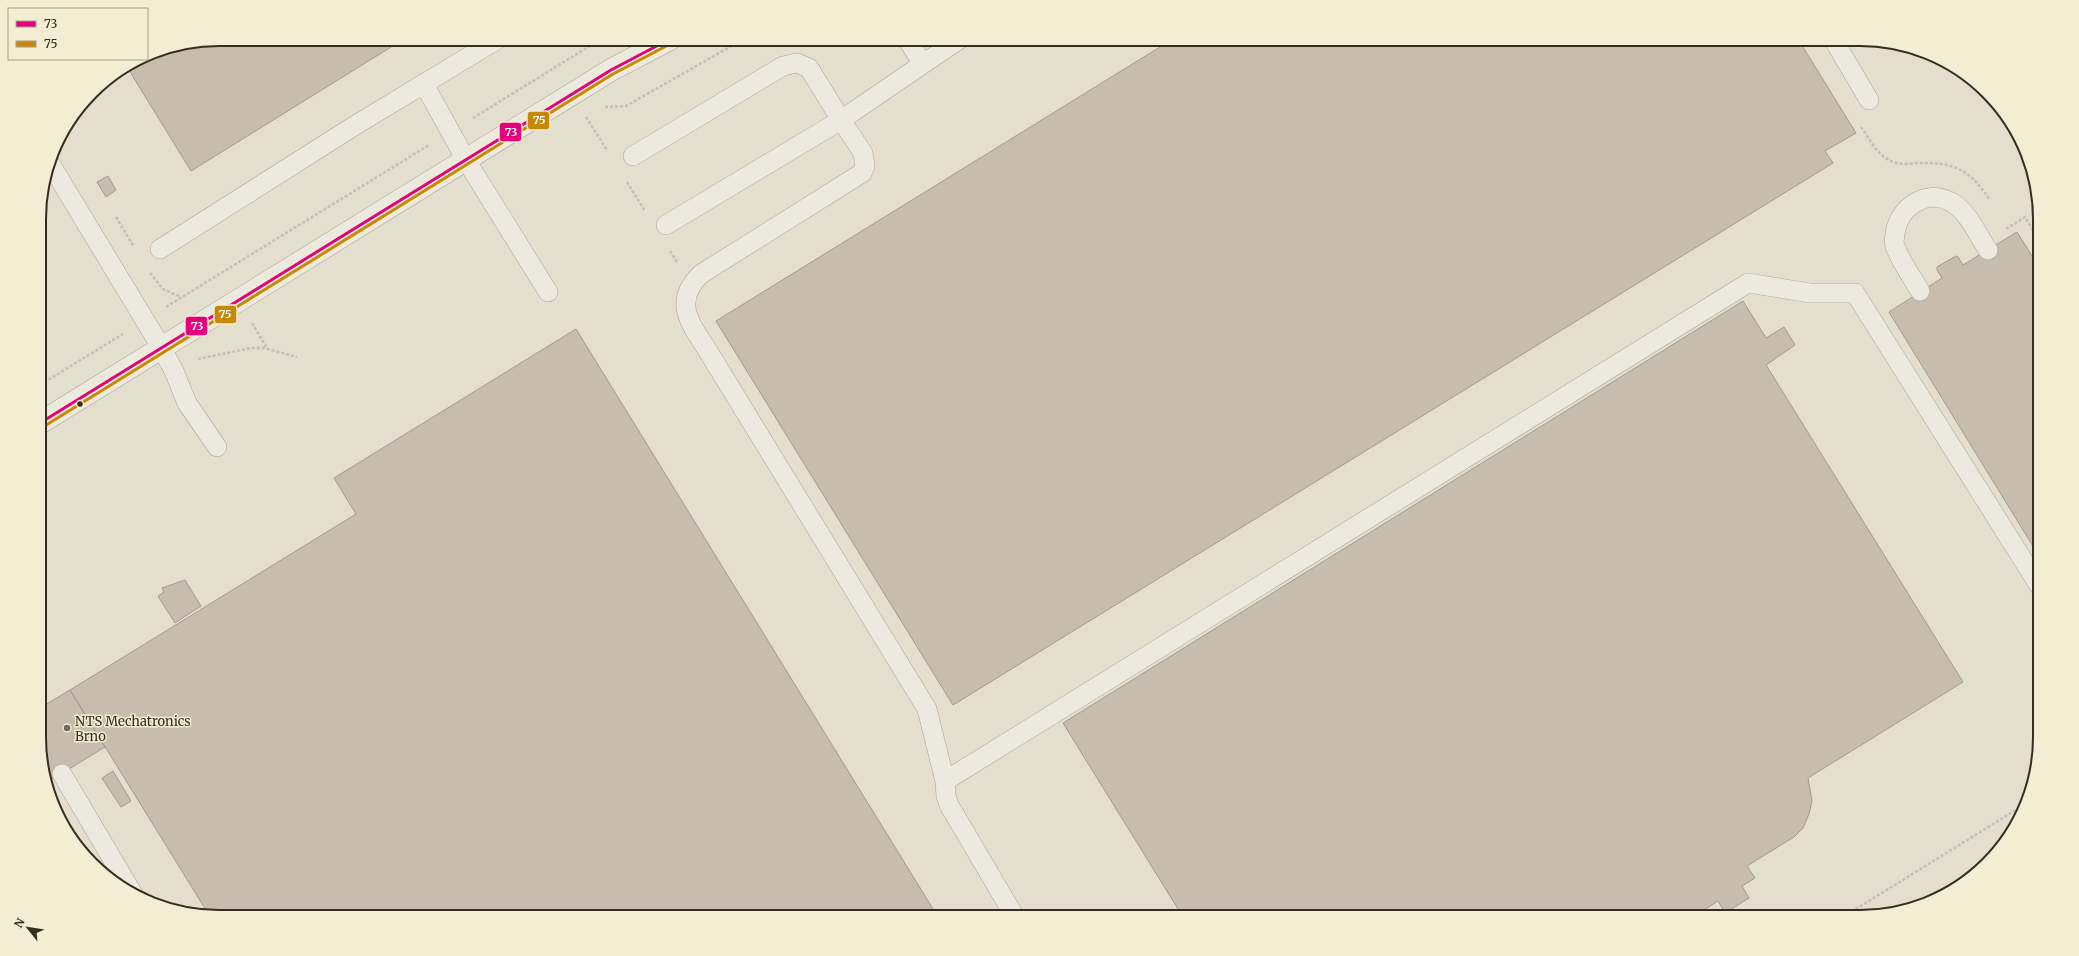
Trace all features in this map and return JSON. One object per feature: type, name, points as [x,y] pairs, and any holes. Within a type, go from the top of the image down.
[{"type":"street","points":[[46,419],[611,70],[657,46]]},
{"type":"lane","points":[[160,249],[486,46]]},
{"type":"lane","points":[[911,46],[923,64]]},
{"type":"lane","points":[[666,225],[840,120],[950,46]]},
{"type":"lane","points":[[1837,46],[1870,100]]},
{"type":"lane","points":[[633,156],[782,66],[797,63],[809,68],[840,120],[863,153],[865,166],[862,173],[701,274],[690,285],[685,308],[690,321],[710,356],[927,709],[945,781],[946,796],[949,805],[1011,910]]},
{"type":"lane","points":[[424,84],[466,160],[548,292]]},
{"type":"lane","points":[[53,169],[161,347],[174,371],[187,403],[216,447]]},
{"type":"lane","points":[[1920,291],[1894,244],[1896,224],[1906,210],[1915,202],[1925,197],[1938,197],[1950,201],[1957,206],[1968,219],[1986,246]]},
{"type":"lane","points":[[945,781],[1748,283],[1810,293],[1855,294],[2033,576]]},
{"type":"lane","points":[[62,774],[127,884]]},
{"type":"path","points":[[46,381],[590,46]]},
{"type":"path","points":[[600,107],[626,106],[731,46]]},
{"type":"path","points":[[1986,246],[2025,217],[2033,230]]},
{"type":"path","points":[[198,359],[251,348],[264,348],[297,357]]},
{"type":"path","points":[[1854,910],[2017,809]]},
{"type":"building","points":[[207,46],[393,46],[191,171],[129,71],[132,69],[163,55],[185,49]]},
{"type":"building","points":[[1162,46],[1802,46],[1856,133],[1825,151],[1833,163],[953,705],[716,321]]},
{"type":"building","points":[[108,176],[116,190],[106,197],[97,182]]},
{"type":"building","points":[[2017,232],[2033,257],[2033,546],[1889,312],[1942,278],[1937,270],[1937,267],[1956,256],[1963,265]]},
{"type":"building","points":[[1743,301],[1766,338],[1784,327],[1795,345],[1766,365],[1963,682],[1808,778],[1812,801],[1809,814],[1803,828],[1794,837],[1747,866],[1755,878],[1742,886],[1749,898],[1730,910],[1723,910],[1718,901],[1704,910],[1179,910],[1063,723]]},
{"type":"building","points":[[576,329],[934,910],[206,910],[70,690],[356,514],[334,478]]},
{"type":"building","points":[[185,580],[201,606],[175,623],[158,596],[164,592],[162,588]]},
{"type":"building","name":"NTS Mechatronics Brno","points":[[70,690],[105,747],[51,780],[46,749],[46,704]]},
{"type":"building","points":[[113,771],[131,801],[121,807],[102,778]]},
{"type":"transit line","name":"73","points":[[46,419],[611,70],[657,46]]},
{"type":"transit line","name":"75","points":[[46,425],[613,74],[666,46]]},
{"type":"place","name":"NTS Mechatronics Brno","points":[[67,728]]}]
